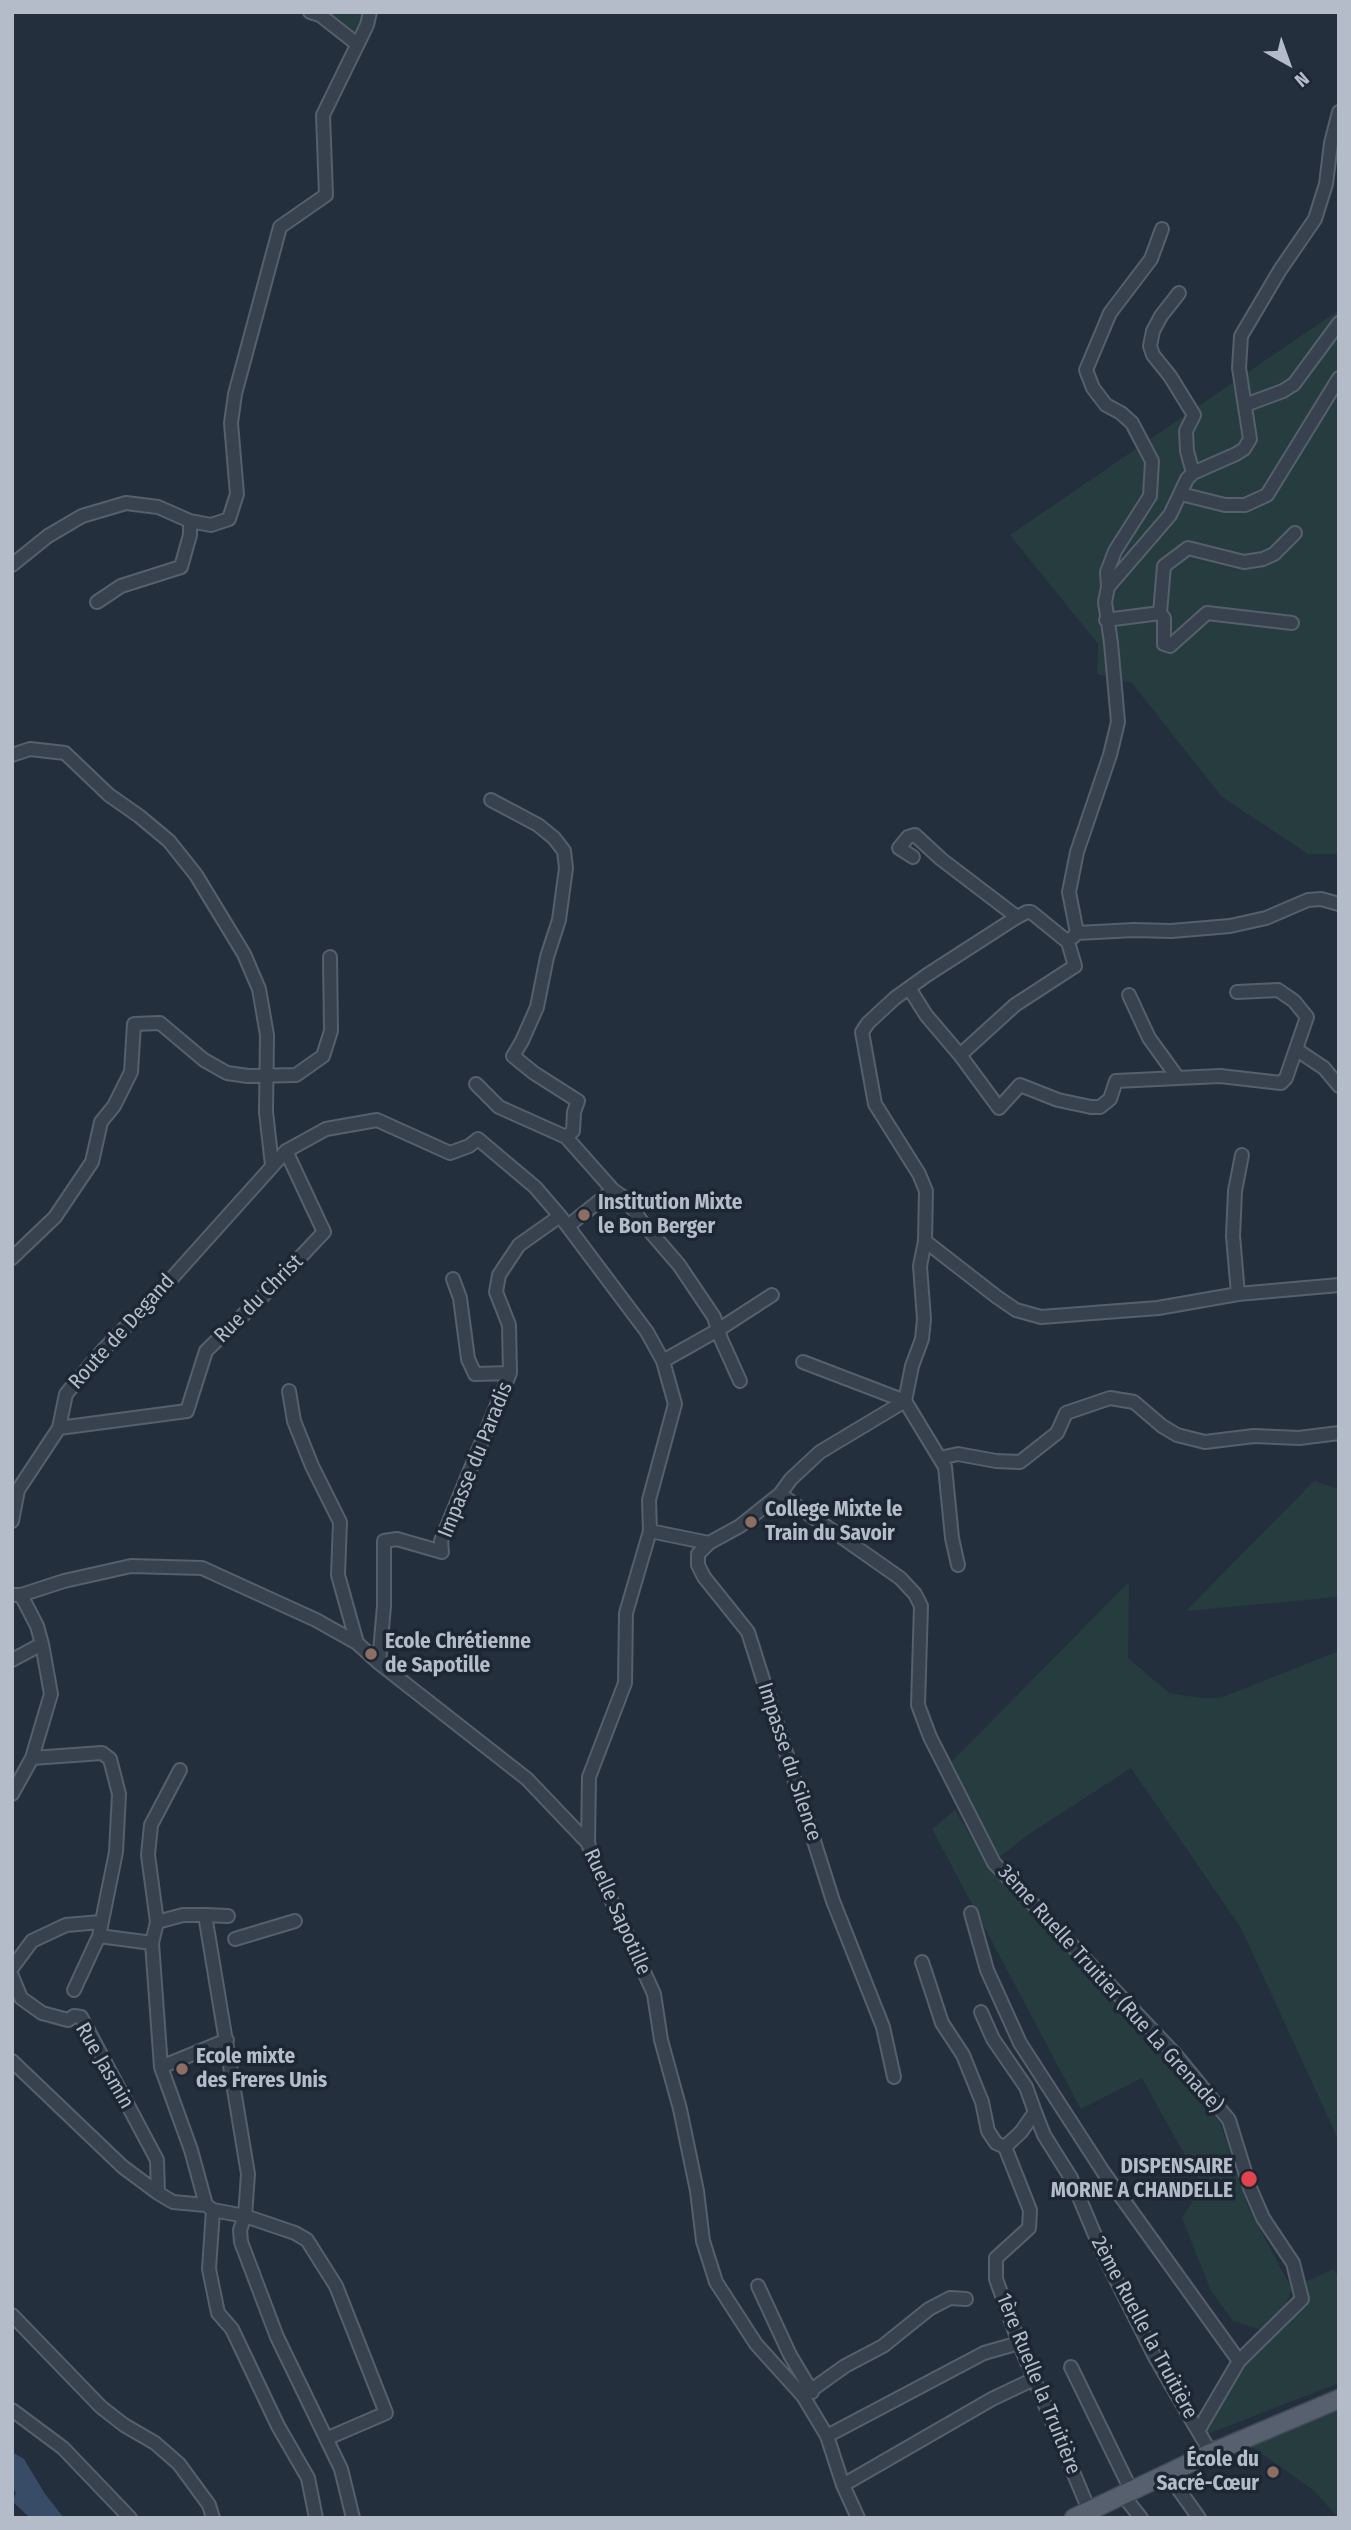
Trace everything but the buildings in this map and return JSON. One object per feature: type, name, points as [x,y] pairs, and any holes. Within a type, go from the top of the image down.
[{"type":"main road","points":[[1081,2514],[1211,2453],[1339,2399]]},
{"type":"street","points":[[310,12],[320,15],[357,44]]},
{"type":"street","points":[[12,565],[48,536],[82,516],[126,503],[158,507],[190,521],[211,525],[229,519],[237,494],[231,423],[235,394],[280,227],[326,195],[323,115],[367,25],[370,12]]},
{"type":"street","points":[[1108,587],[1170,515],[1193,473],[1244,449],[1250,439],[1239,368],[1241,336],[1280,270],[1315,219],[1326,184],[1331,143],[1339,113]]},
{"type":"street","points":[[961,1055],[1015,1005],[1074,966],[1069,892],[1077,852],[1110,755],[1118,722],[1111,643],[1106,620],[1107,572],[1115,551],[1150,496],[1153,484],[1152,461],[1132,423],[1121,413],[1105,405],[1093,388],[1086,370],[1110,313],[1147,266],[1162,229]]},
{"type":"street","points":[[1179,293],[1161,316],[1153,331],[1150,346],[1153,355],[1170,376],[1194,415],[1186,431],[1186,451],[1193,473]]},
{"type":"street","points":[[1245,405],[1283,391],[1294,384],[1339,323]]},
{"type":"street","points":[[1181,495],[1224,505],[1245,505],[1267,495],[1339,378]]},
{"type":"street","points":[[97,602],[121,586],[181,566],[190,536],[190,521]]},
{"type":"street","points":[[1292,623],[1207,613],[1170,646],[1164,644],[1164,618],[1160,613],[1164,566],[1182,551],[1194,548],[1244,562],[1263,559],[1274,554],[1295,533]]},
{"type":"street","points":[[1106,620],[1160,613]]},
{"type":"street","points":[[12,755],[30,749],[65,752],[109,795],[169,841],[196,875],[244,954],[259,989],[267,1035],[266,1112],[272,1165]]},
{"type":"street","points":[[491,800],[538,825],[554,838],[564,851],[566,868],[559,920],[547,957],[537,1007],[513,1055],[534,1073],[578,1101],[574,1112],[573,1131],[566,1137]]},
{"type":"street","points":[[913,857],[899,848],[915,835],[941,859],[1017,917]]},
{"type":"street","points":[[650,1531],[709,1544],[740,1527],[780,1494],[791,1479],[820,1452],[905,1401],[925,1319],[920,1266],[925,1241],[924,1183],[875,1104],[862,1032],[868,1023],[909,988],[1027,912],[1072,938],[1134,930],[1171,931],[1230,926],[1266,918],[1308,900],[1321,899],[1339,904]]},
{"type":"street","points":[[12,1258],[55,1217],[92,1162],[101,1122],[114,1106],[131,1072],[134,1024],[160,1023],[204,1060],[227,1073],[296,1075],[323,1056],[331,1031],[331,957]]},
{"type":"street","points":[[909,988],[926,1015],[961,1055],[999,1108],[1020,1085],[1058,1100],[1100,1107],[1110,1099],[1116,1081],[1220,1076],[1281,1083],[1286,1078],[1307,1017],[1294,1001],[1278,990],[1237,992]]},
{"type":"street","points":[[1129,995],[1149,1038],[1178,1079]]},
{"type":"street","points":[[1297,1050],[1324,1068],[1339,1086]]},
{"type":"street","points":[[476,1084],[499,1107],[566,1137],[613,1190],[626,1199],[679,1265],[714,1317],[740,1381]]},
{"type":"street","name":"Route de Degand","points":[[12,1521],[18,1490],[59,1429],[66,1394],[272,1165],[286,1151],[326,1129],[377,1119],[450,1153],[469,1146],[478,1139],[535,1187],[564,1221]]},
{"type":"street","name":"Rue du Christ","points":[[59,1429],[187,1412],[206,1351],[324,1232],[286,1151]]},
{"type":"street","points":[[1238,1294],[1233,1236],[1235,1191],[1242,1155]]},
{"type":"street","name":"Impasse du Paradis","points":[[379,1663],[384,1606],[384,1541],[397,1539],[442,1552],[442,1541],[510,1373],[509,1325],[496,1292],[499,1275],[519,1245],[613,1190]]},
{"type":"street","points":[[564,1221],[647,1332],[663,1361],[675,1404],[649,1500],[650,1531],[626,1613],[625,1683],[589,1777],[588,1843]]},
{"type":"street","points":[[925,1241],[1006,1304],[1016,1310],[1041,1317],[1158,1308],[1238,1294],[1339,1285]]},
{"type":"street","points":[[453,1279],[460,1298],[468,1359],[475,1374],[510,1373]]},
{"type":"street","points":[[663,1361],[772,1295]]},
{"type":"street","points":[[803,1362],[905,1401],[945,1467],[952,1538],[958,1565]]},
{"type":"street","points":[[289,1391],[294,1421],[312,1466],[340,1522],[338,1575],[357,1643]]},
{"type":"street","points":[[940,1458],[958,1454],[1020,1462],[1057,1433],[1066,1413],[1110,1398],[1134,1402],[1177,1435],[1205,1442],[1254,1436],[1299,1438],[1339,1433]]},
{"type":"street","name":"3ème Ruelle Truitier (Rue La Grenade)","points":[[780,1494],[900,1578],[915,1594],[921,1606],[918,1705],[930,1737],[994,1863],[1175,2054],[1229,2120],[1250,2188],[1263,2218],[1293,2263],[1302,2299],[1239,2361]]},
{"type":"street","name":"Impasse du Silence","points":[[709,1544],[698,1554],[698,1565],[704,1577],[748,1632],[833,1901],[883,2027],[894,2077]]},
{"type":"street","name":"Ruelle Sapotille","points":[[17,1595],[131,1566],[202,1568],[316,1620],[357,1643],[527,1779],[588,1843],[594,1862],[654,1994],[661,2040],[680,2109],[697,2191],[703,2241],[716,2282],[756,2344],[808,2394],[858,2518]]},
{"type":"street","points":[[12,1794],[32,1758],[51,1694],[37,1626],[17,1595]]},
{"type":"street","points":[[12,1660],[42,1644]]},
{"type":"street","points":[[32,1758],[102,1753],[110,1759],[119,1794],[116,1852],[99,1936],[74,1990]]},
{"type":"street","points":[[180,1770],[151,1825],[148,1855],[157,1922],[152,1943],[161,2067],[209,2208],[209,2269],[218,2313],[232,2329],[278,2426],[308,2478],[316,2518]]},
{"type":"street","points":[[971,1913],[987,1970],[1020,2043],[1104,2173],[1239,2361],[1198,2431]]},
{"type":"street","points":[[205,1914],[248,2174],[240,2230],[241,2242],[276,2337],[341,2469],[353,2518]]},
{"type":"street","points":[[157,1922],[183,1915],[228,1916]]},
{"type":"street","points":[[235,1939],[295,1921]]},
{"type":"street","points":[[12,1968],[32,1941],[66,1925],[101,1922]]},
{"type":"street","points":[[99,1936],[152,1943]]},
{"type":"street","name":"1ère Ruelle la Truitière","points":[[922,1962],[942,2023],[962,2055],[982,2102],[988,2131],[996,2143],[1005,2147],[1030,2210],[1029,2228],[996,2258],[996,2280],[1081,2514]]},
{"type":"street","name":"Rue Jasmin","points":[[12,1976],[21,1998],[42,2013],[68,2020],[74,2016],[81,2017],[157,2160],[158,2193]]},
{"type":"street","name":"2ème Ruelle la Truitière","points":[[981,2012],[993,2039],[1026,2087],[1044,2135],[1071,2179],[1102,2252],[1154,2357],[1211,2453]]},
{"type":"street","points":[[161,2067],[227,2040]]},
{"type":"street","points":[[12,2061],[123,2167],[158,2193],[173,2202],[244,2216],[295,2232],[307,2240],[336,2286],[386,2413],[328,2438]]},
{"type":"street","points":[[1005,2147],[1021,2132],[1035,2112]]},
{"type":"street","points":[[758,2286],[808,2394],[845,2366],[883,2346],[929,2309],[950,2298],[966,2299]]},
{"type":"street","points":[[12,2315],[101,2407],[124,2425],[155,2443],[179,2464],[209,2505],[213,2518]]},
{"type":"street","points":[[827,2436],[984,2353],[1019,2343]]},
{"type":"street","points":[[1071,2367],[1141,2518]]},
{"type":"street","points":[[843,2485],[992,2399],[1034,2379]]},
{"type":"street","points":[[12,2410],[64,2448],[130,2518]]},
{"type":"street","points":[[1167,2473],[1199,2518]]},
{"type":"green space","points":[[276,12],[367,12],[365,36],[314,15]]},
{"type":"green space","points":[[1339,310],[1339,854],[1308,854],[1222,797],[1132,683],[1097,674],[1098,644],[1010,535]]},
{"type":"green space","points":[[1314,1481],[1339,1489],[1339,1601],[1337,1597],[1186,1611]]},
{"type":"green space","points":[[1129,1582],[1128,1658],[1169,1693],[1220,1698],[1339,1651],[1339,2141],[1241,1928],[1131,1768],[1028,1835],[998,1858],[949,1764]]},
{"type":"green space","points":[[955,1810],[993,1873],[1166,2053],[1220,2123],[1248,2207],[1292,2289],[1282,2314],[1262,2330],[1233,2321],[1211,2291],[1182,2218],[1202,2186],[1142,2078],[1081,2109],[932,1829]]},
{"type":"green space","points":[[1334,2269],[1339,2278],[1339,2383],[1200,2437],[1196,2423],[1240,2350],[1290,2310],[1298,2285]]},
{"type":"green space","points":[[1339,2411],[1339,2518],[1313,2490],[1251,2446]]},
{"type":"water","points":[[12,2452],[24,2459],[45,2494],[64,2518],[30,2518],[12,2501],[16,2493],[12,2487]]},
{"type":"place","name":"Institution Mixte le Bon Berger","points":[[584,1215]]},
{"type":"place","name":"College Mixte le Train du Savoir","points":[[751,1522]]},
{"type":"place","name":"Ecole Chrétienne de Sapotille","points":[[371,1654]]},
{"type":"place","name":"Ecole mixte des Freres Unis","points":[[182,2069]]},
{"type":"place","name":"DISPENSAIRE MORNE A CHANDELLE","points":[[1249,2179]]},
{"type":"place","name":"École du Sacré-Cœur","points":[[1273,2472]]}]
